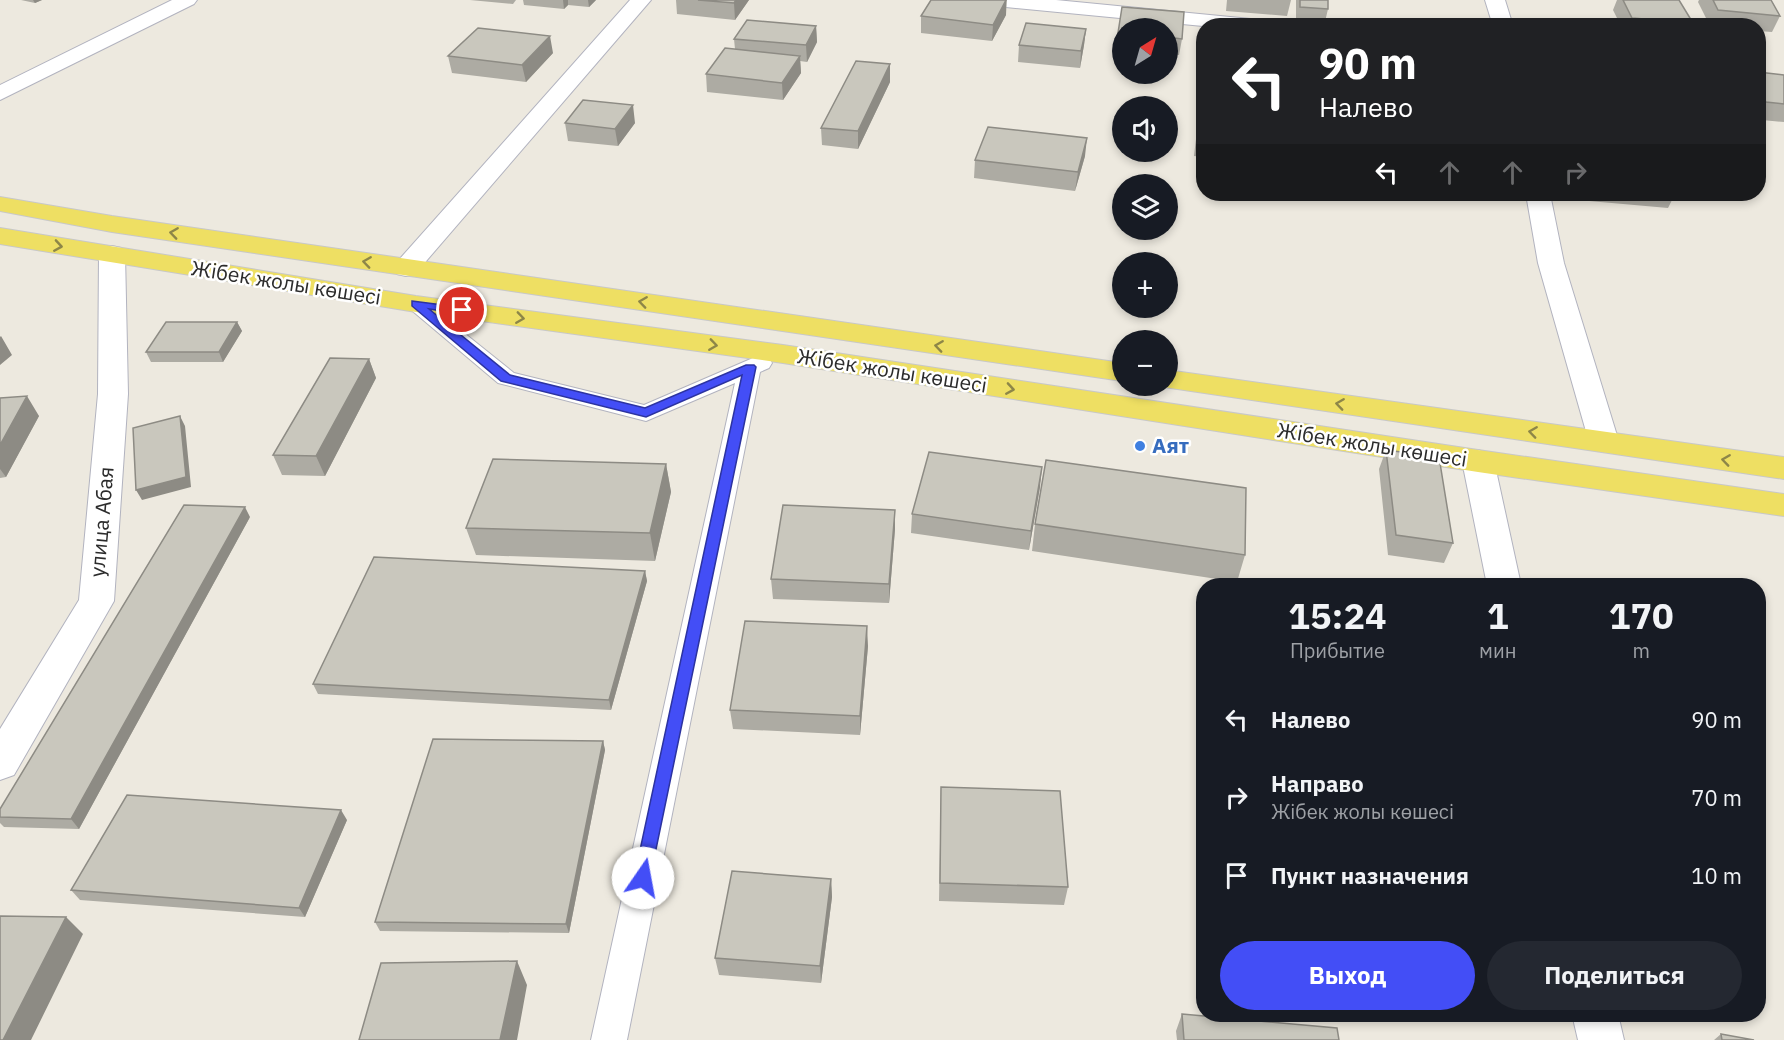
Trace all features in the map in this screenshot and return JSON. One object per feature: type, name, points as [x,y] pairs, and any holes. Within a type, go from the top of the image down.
[{"type":"main road","name":"Жібек жолы көшесі","points":[[0,204],[112,224],[1112,371]]},
{"type":"main road","name":"Жібек жолы көшесі","points":[[0,236],[416,304],[783,354],[1478,461],[1784,505]]},
{"type":"main road","name":"Жібек жолы көшесі","points":[[1178,381],[1784,468]]},
{"type":"street","points":[[0,93],[187,0]]},
{"type":"street","points":[[406,268],[641,0]]},
{"type":"street","points":[[996,0],[1196,20]]},
{"type":"street","points":[[1496,0],[1501,18]]},
{"type":"street","points":[[1539,201],[1551,263],[1604,442]]},
{"type":"street","name":"улица Абая","points":[[0,763],[96,601],[113,394],[112,254]]},
{"type":"street","points":[[1478,461],[1503,578]]},
{"type":"street","points":[[1598,1022],[1601,1040]]},
{"type":"lane","points":[[416,304],[506,378],[646,413],[783,354]]},
{"type":"lane","points":[[609,1040],[750,367]]},
{"type":"building","points":[[698,0],[736,0],[734,3]]},
{"type":"building","points":[[931,0],[1006,0],[993,25],[921,16]]},
{"type":"building","points":[[1300,0],[1328,0],[1328,9],[1300,7]]},
{"type":"building","points":[[1623,0],[1679,0],[1690,18],[1632,18]]},
{"type":"building","points":[[1713,0],[1771,0],[1780,16],[1718,10]]},
{"type":"building","points":[[1122,7],[1184,12],[1182,39],[1178,38],[1178,18],[1120,18]]},
{"type":"building","points":[[747,20],[816,26],[806,45],[734,39]]},
{"type":"building","points":[[1026,23],[1086,29],[1081,51],[1019,45]]},
{"type":"building","points":[[478,28],[550,36],[522,65],[448,56]]},
{"type":"building","points":[[725,48],[800,56],[782,83],[706,74]]},
{"type":"building","points":[[856,61],[890,64],[858,131],[821,128]]},
{"type":"building","points":[[1766,73],[1784,75],[1784,104],[1766,102]]},
{"type":"building","points":[[583,100],[633,105],[615,129],[565,123]]},
{"type":"building","points":[[988,127],[1087,138],[1078,172],[975,160]]},
{"type":"building","points":[[166,322],[237,322],[219,352],[146,352]]},
{"type":"building","points":[[330,358],[369,359],[316,456],[273,455]]},
{"type":"building","points":[[27,396],[0,445],[0,398]]},
{"type":"building","points":[[180,416],[186,477],[136,490],[133,428]]},
{"type":"building","points":[[1386,450],[1439,457],[1453,543],[1396,535]]},
{"type":"building","points":[[929,452],[1042,467],[1031,531],[912,514]]},
{"type":"building","points":[[493,459],[666,464],[650,533],[466,528]]},
{"type":"building","points":[[1046,460],[1246,488],[1245,555],[1035,524]]},
{"type":"building","points":[[184,505],[245,507],[71,819],[0,817],[0,809]]},
{"type":"building","points":[[783,505],[895,510],[889,584],[771,579]]},
{"type":"building","points":[[374,557],[645,571],[609,700],[313,684]]},
{"type":"building","points":[[745,621],[867,626],[860,716],[730,710]]},
{"type":"building","points":[[433,739],[603,741],[566,924],[375,922]]},
{"type":"building","points":[[941,787],[1060,791],[1068,887],[940,883]]},
{"type":"building","points":[[127,795],[341,810],[299,908],[71,890]]},
{"type":"building","points":[[732,871],[831,879],[820,966],[715,958]]},
{"type":"building","points":[[0,916],[66,917],[3,1040],[0,1040]]},
{"type":"building","points":[[517,961],[500,1040],[359,1040],[381,963]]},
{"type":"building","points":[[1182,1014],[1196,1015],[1196,1022],[1271,1022],[1337,1028],[1339,1040],[1184,1040]]},
{"type":"building","points":[[1721,1034],[1754,1040],[1722,1040]]},
{"type":"place","name":"Аят","points":[[1140,446]]},
{"type":"route","points":[[462,310],[416,304],[506,378],[646,413],[750,367],[643,878]]}]
